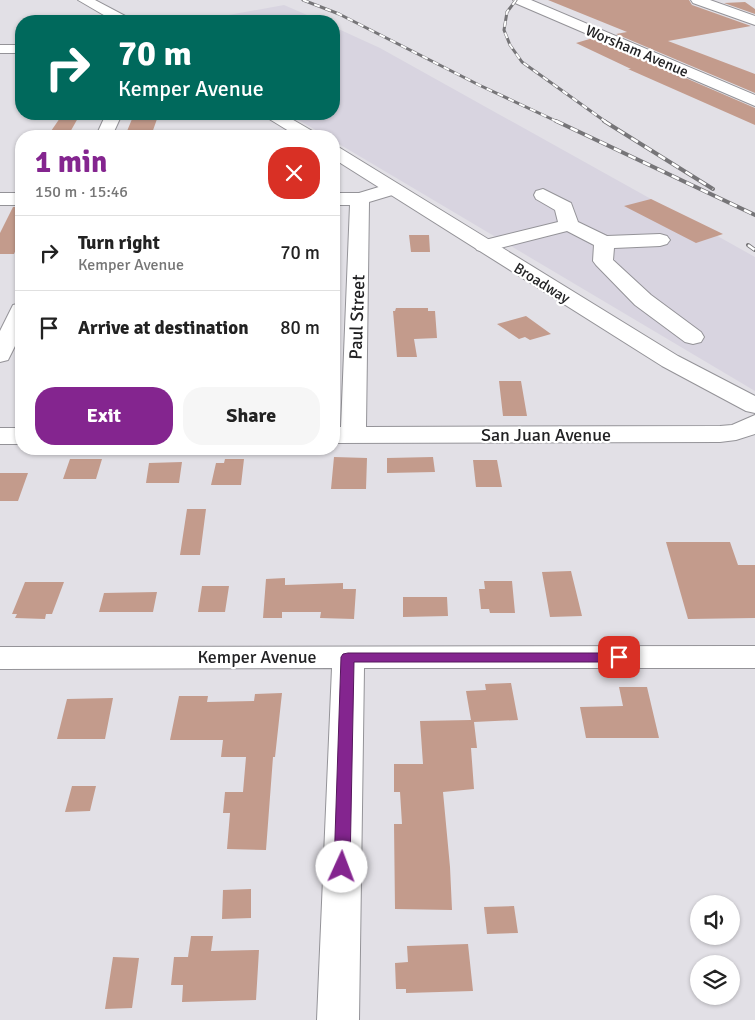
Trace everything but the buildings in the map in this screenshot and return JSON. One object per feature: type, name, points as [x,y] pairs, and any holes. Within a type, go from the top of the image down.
[{"type":"street","points":[[85,0],[113,15]]},
{"type":"street","name":"Worsham Avenue","points":[[520,0],[755,101]]},
{"type":"street","points":[[698,0],[752,18]]},
{"type":"street","points":[[0,49],[15,49]]},
{"type":"street","points":[[282,120],[298,130]]},
{"type":"street","name":"Broadway","points":[[340,156],[670,361],[755,406]]},
{"type":"street","points":[[340,199],[360,199],[392,189]]},
{"type":"street","points":[[543,195],[564,207],[569,225]]},
{"type":"street","points":[[0,199],[15,199]]},
{"type":"street","name":"Paul Street","points":[[343,435],[360,199]]},
{"type":"street","points":[[484,246],[569,225],[604,242],[660,240]]},
{"type":"street","points":[[604,242],[603,261],[643,300],[693,337]]},
{"type":"street","points":[[0,356],[15,323]]},
{"type":"street","name":"San Juan Avenue","points":[[343,435],[733,434],[743,431],[755,423]]},
{"type":"street","points":[[0,436],[15,436]]},
{"type":"street","points":[[338,1020],[348,657]]},
{"type":"street","name":"Kemper Avenue","points":[[0,658],[755,657]]},
{"type":"shaded area","points":[[284,5],[307,15],[228,15]]},
{"type":"shaded area","points":[[340,30],[380,48],[755,257],[755,391],[340,145],[340,130],[316,130],[298,120],[340,120]]},
{"type":"railway","points":[[303,0],[339,14],[479,85],[558,122]]},
{"type":"railway","points":[[516,0],[507,12],[504,30],[510,45],[522,62],[606,122]]},
{"type":"railway","points":[[556,121],[755,215]]},
{"type":"railway","points":[[604,121],[713,189]]},
{"type":"railway","points":[[748,245],[755,250]]},
{"type":"route","points":[[342,867],[348,657],[619,657]]}]
